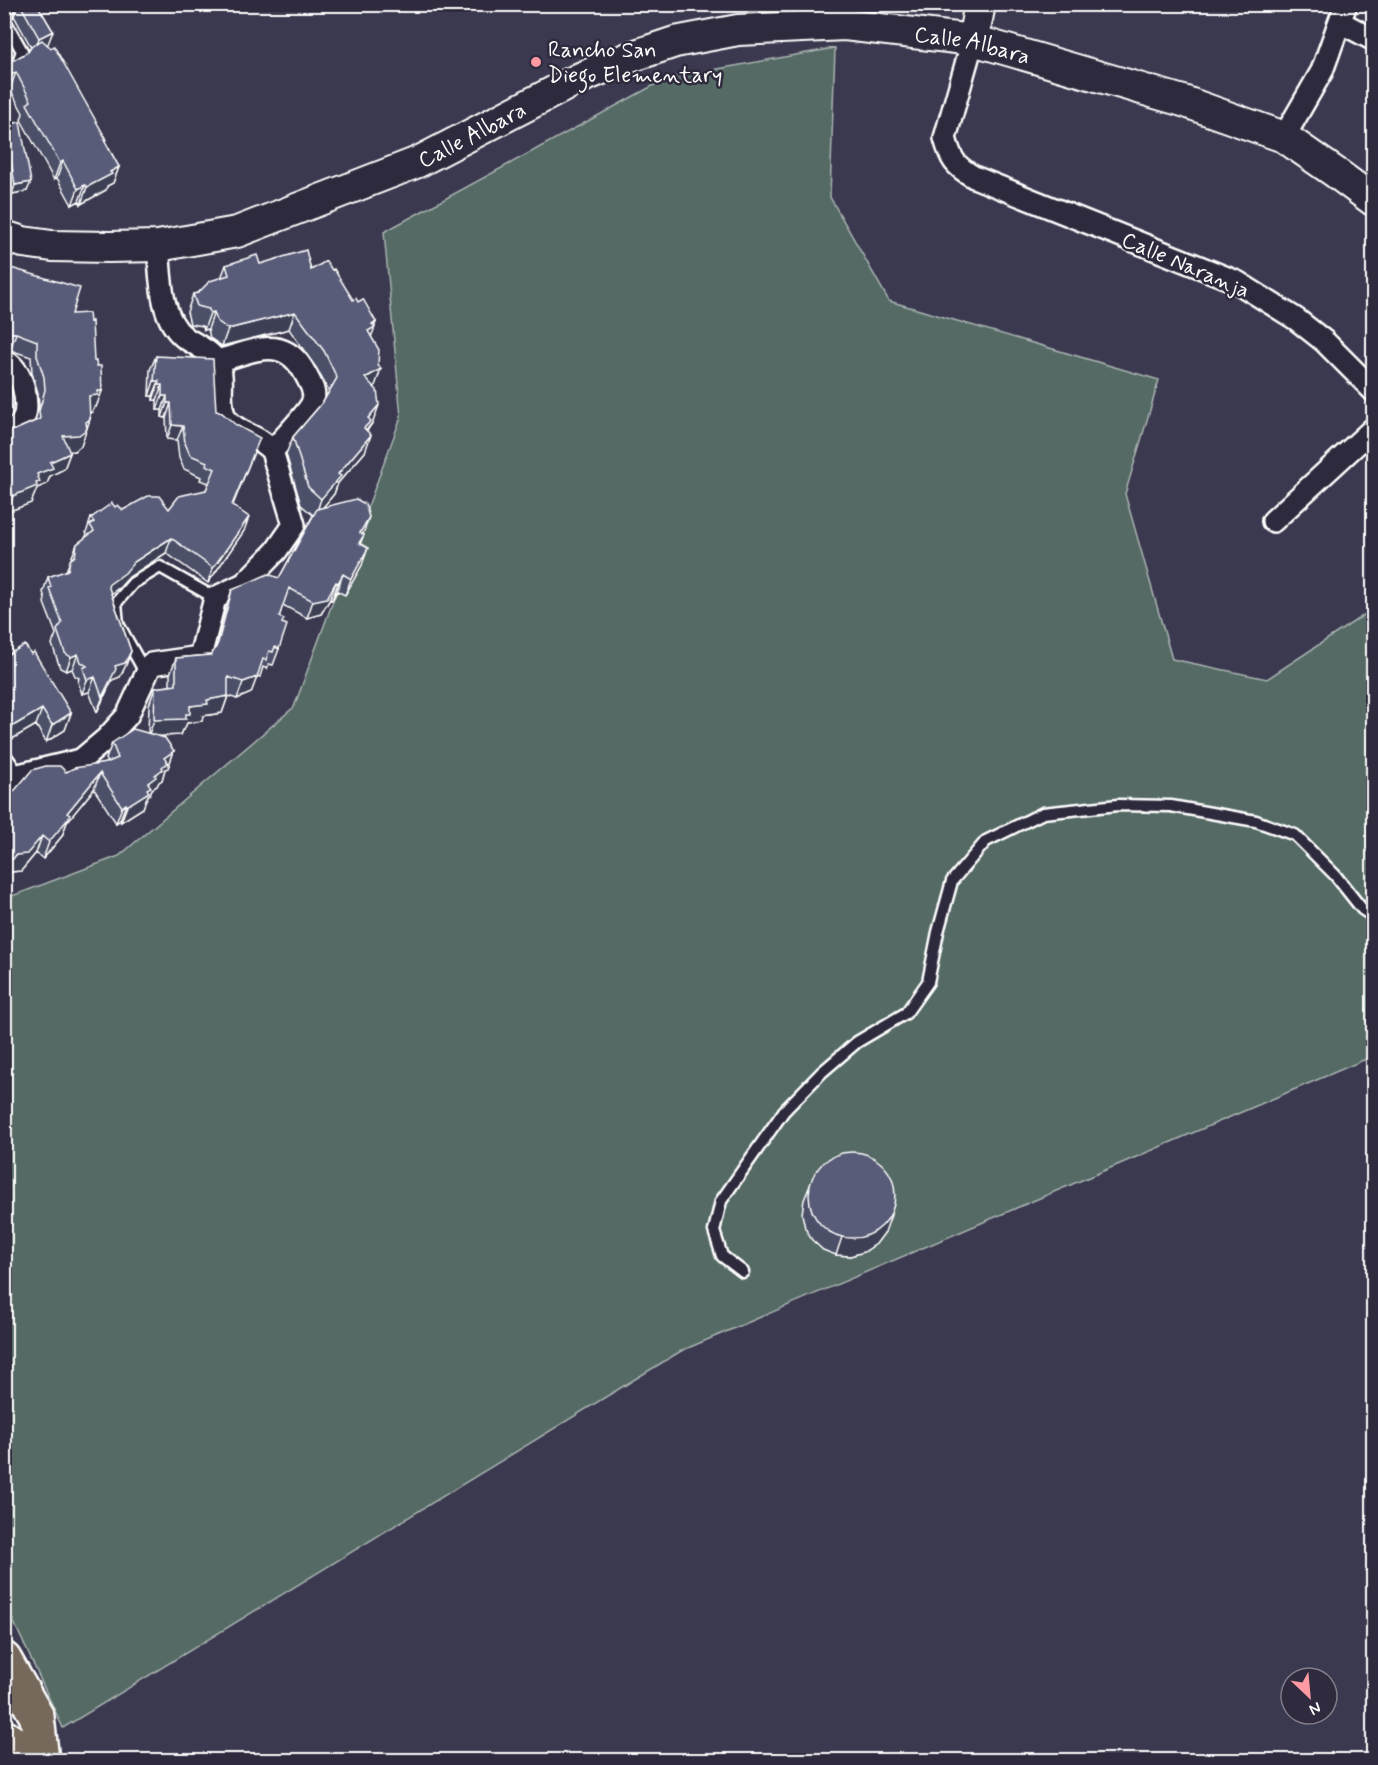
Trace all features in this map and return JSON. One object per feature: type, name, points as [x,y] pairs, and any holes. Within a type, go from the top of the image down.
[{"type":"main road","points":[[4,1659],[37,1718],[41,1761]]},
{"type":"main road","points":[[4,1737],[41,1761]]},
{"type":"street","points":[[973,40],[981,4]]},
{"type":"street","points":[[1284,137],[1322,71],[1343,14],[1374,40]]},
{"type":"street","name":"Calle Albara","points":[[4,236],[23,242],[52,246],[158,246],[237,232],[418,162],[580,78],[633,56],[675,42],[738,30],[845,25],[973,40],[1183,101],[1284,137],[1374,201]]},
{"type":"street","name":"Calle Naranja","points":[[973,40],[945,138],[949,154],[958,167],[975,177],[1237,282],[1305,327],[1347,363],[1374,391]]},
{"type":"street","points":[[4,794],[19,775],[81,760],[106,739],[127,716],[151,664],[200,657],[214,598],[244,584],[276,551],[294,525],[272,451],[265,442],[228,421],[223,411],[221,376],[217,361],[182,335],[173,324],[165,307],[158,246]]},
{"type":"street","points":[[217,361],[272,347],[281,348],[291,355],[303,370],[314,390],[312,404],[272,451]]},
{"type":"street","points":[[4,361],[10,363],[17,371],[26,396],[24,419],[13,431],[4,434]]},
{"type":"street","points":[[1273,521],[1374,428]]},
{"type":"lane","points":[[4,19],[22,51],[18,62],[4,70]]},
{"type":"lane","points":[[4,196],[4,218]]},
{"type":"lane","points":[[146,674],[118,624],[116,603],[133,583],[160,567],[214,598]]},
{"type":"lane","points":[[4,753],[19,775]]},
{"type":"lane","points":[[743,1272],[722,1256],[714,1231],[721,1201],[784,1111],[822,1072],[857,1041],[906,1013],[928,982],[952,880],[986,841],[1043,813],[1118,805],[1171,806],[1256,821],[1294,835],[1335,875],[1362,909],[1374,917]]},
{"type":"green space","points":[[835,48],[830,197],[889,301],[1159,380],[1125,494],[1172,659],[1267,679],[1373,609],[1373,1056],[681,1351],[63,1728],[5,1603],[4,899],[119,856],[294,707],[401,417],[384,232],[667,78]]},
{"type":"building","points":[[20,4],[37,4],[53,31],[39,38]]},
{"type":"building","points":[[42,40],[51,48],[54,46],[119,167],[110,172],[112,174],[87,187],[85,185],[78,189],[63,161],[60,163],[27,104],[31,101],[16,72],[9,76],[4,69],[4,62],[14,60],[28,52],[32,46]]},
{"type":"building","points":[[20,122],[31,182],[15,185],[5,125]]},
{"type":"building","points":[[306,250],[311,270],[326,261],[332,270],[334,269],[353,300],[356,298],[358,302],[363,299],[376,322],[372,324],[375,327],[368,331],[379,350],[378,364],[381,369],[365,378],[377,390],[379,405],[368,418],[371,421],[364,428],[371,435],[338,474],[341,476],[321,499],[308,487],[293,437],[323,402],[337,378],[324,351],[295,312],[228,329],[217,321],[214,312],[210,313],[209,309],[197,306],[193,294],[198,293],[210,281],[229,275],[226,265],[257,255],[260,264]]},
{"type":"building","points":[[4,266],[80,288],[72,314],[89,313],[90,322],[92,321],[94,361],[97,366],[101,366],[102,391],[98,391],[98,395],[89,396],[90,419],[86,422],[87,429],[79,435],[63,436],[70,453],[50,462],[53,468],[37,474],[40,482],[36,483],[37,486],[13,496],[12,492],[8,493],[4,485],[4,431],[15,430],[40,419],[39,411],[45,390],[44,377],[37,356],[37,341],[16,333],[4,332]]},
{"type":"building","points":[[156,356],[213,359],[216,411],[260,438],[232,505],[249,517],[213,568],[171,538],[134,562],[125,573],[108,585],[131,651],[125,663],[115,666],[116,669],[102,697],[95,677],[87,680],[83,668],[87,666],[81,662],[78,654],[71,657],[65,653],[57,630],[62,623],[49,588],[51,587],[48,577],[68,570],[70,560],[75,556],[77,544],[94,531],[90,525],[94,522],[91,518],[112,503],[123,510],[148,496],[159,496],[169,509],[179,496],[206,490],[215,469],[206,465],[207,462],[190,455],[185,443],[183,426],[172,425],[171,403],[167,403],[167,396],[162,396],[162,385],[158,385],[159,381],[154,381]]},
{"type":"building","points":[[356,499],[365,504],[369,517],[360,533],[364,535],[359,543],[368,548],[351,579],[343,574],[327,598],[313,601],[289,588],[279,617],[284,619],[282,623],[287,625],[279,649],[275,647],[273,652],[269,651],[266,660],[263,659],[257,677],[243,682],[228,677],[228,696],[207,700],[208,704],[190,706],[190,714],[186,714],[186,719],[154,720],[155,688],[176,685],[176,658],[211,655],[215,649],[232,590],[268,574],[279,578],[317,509]]},
{"type":"building","points":[[4,637],[9,654],[25,645],[31,654],[34,652],[71,713],[52,725],[42,709],[13,726],[4,712]]},
{"type":"building","points":[[133,729],[165,738],[174,751],[164,758],[168,763],[148,783],[151,787],[147,789],[149,792],[122,807],[100,773],[67,813],[70,815],[68,819],[49,842],[42,836],[27,854],[16,855],[13,859],[4,859],[4,803],[32,770],[46,766],[60,766],[66,772],[74,768],[106,763],[118,758],[112,743]]},
{"type":"building","points":[[852,1152],[876,1159],[888,1171],[895,1195],[888,1219],[876,1231],[852,1238],[828,1231],[816,1219],[809,1195],[816,1171],[828,1159]]},
{"type":"place","name":"Rancho San Diego Elementary","points":[[536,62]]}]
